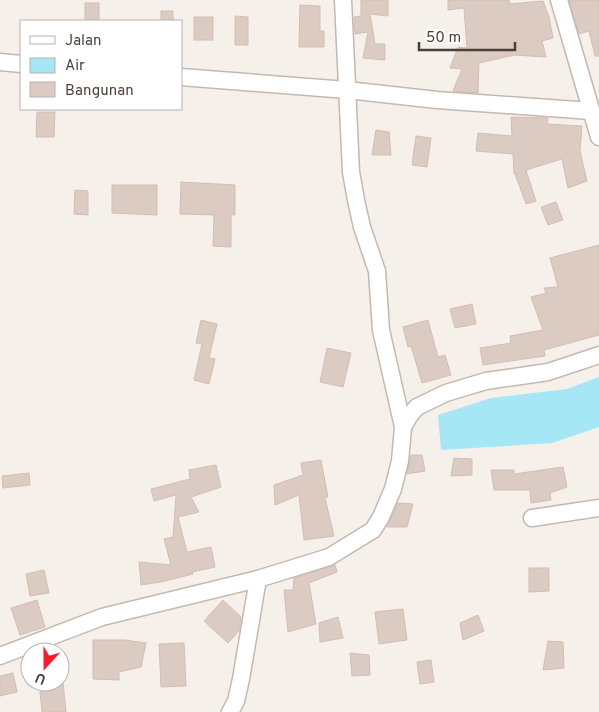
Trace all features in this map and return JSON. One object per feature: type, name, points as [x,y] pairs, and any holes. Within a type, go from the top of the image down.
[{"type":"street","points":[[0,656],[102,617],[258,579],[329,557],[373,530],[381,517],[392,489],[400,460],[403,427],[381,330],[377,271],[362,227],[351,172],[344,0]]},
{"type":"street","points":[[559,0],[599,136]]},
{"type":"street","points":[[0,62],[20,64]]},
{"type":"street","points":[[182,77],[347,90],[437,100],[591,111]]},
{"type":"street","points":[[403,427],[417,407],[446,393],[486,381],[548,372],[599,355]]},
{"type":"street","points":[[532,518],[599,508]]},
{"type":"street","points":[[230,712],[236,701],[241,679],[258,579]]},
{"type":"water","points":[[599,377],[599,427],[552,443],[441,450],[438,415],[491,398],[567,389]]},
{"type":"building","points":[[361,0],[388,0],[388,16],[370,14],[375,44],[385,44],[385,60],[363,58],[368,32],[355,34],[354,17],[361,16]]},
{"type":"building","points":[[448,0],[509,0],[510,4],[543,1],[549,17],[553,38],[542,41],[546,57],[515,55],[479,63],[478,93],[453,91],[462,69],[450,68],[458,47],[467,48],[464,8],[448,10]]},
{"type":"building","points":[[569,0],[599,0],[599,56],[595,56],[589,31],[579,34]]},
{"type":"building","points":[[85,3],[99,3],[99,20],[85,20]]},
{"type":"building","points":[[300,5],[320,6],[320,31],[324,31],[324,47],[299,47]]},
{"type":"building","points":[[161,11],[173,11],[173,20],[161,20]]},
{"type":"building","points":[[235,16],[248,17],[248,45],[235,45]]},
{"type":"building","points":[[194,17],[213,17],[213,40],[194,40]]},
{"type":"building","points":[[37,112],[55,112],[54,137],[36,137]]},
{"type":"building","points":[[511,117],[548,118],[547,124],[582,126],[580,151],[587,181],[568,188],[562,159],[526,170],[536,201],[526,204],[514,174],[513,154],[476,151],[478,133],[512,136]]},
{"type":"building","points":[[376,130],[389,132],[391,155],[372,155]]},
{"type":"building","points":[[416,136],[431,138],[427,167],[412,165]]},
{"type":"building","points":[[181,182],[235,185],[235,215],[231,215],[231,247],[213,246],[214,215],[180,214]]},
{"type":"building","points":[[112,185],[157,185],[157,215],[112,213]]},
{"type":"building","points":[[75,190],[88,191],[88,215],[74,214]]},
{"type":"building","points":[[556,202],[563,220],[548,225],[541,207]]},
{"type":"building","points":[[599,245],[599,335],[544,350],[545,356],[483,365],[480,348],[511,343],[510,336],[543,330],[531,297],[546,293],[544,288],[558,287],[550,258]]},
{"type":"building","points":[[472,304],[476,324],[455,328],[450,309]]},
{"type":"building","points":[[201,320],[217,324],[209,358],[215,359],[209,384],[194,380],[202,344],[196,343]]},
{"type":"building","points":[[428,320],[438,357],[445,355],[451,375],[422,383],[411,346],[408,347],[403,327]]},
{"type":"building","points":[[327,348],[351,353],[343,387],[320,382]]},
{"type":"building","points":[[411,455],[422,455],[425,471],[407,474]]},
{"type":"building","points":[[454,458],[472,459],[472,475],[451,476]]},
{"type":"building","points":[[321,460],[328,497],[325,498],[334,536],[304,540],[299,495],[275,505],[274,485],[303,475],[301,463]]},
{"type":"building","points":[[216,465],[221,487],[191,497],[199,512],[178,517],[187,552],[211,547],[215,567],[161,582],[141,585],[139,562],[171,565],[164,539],[173,537],[176,495],[154,501],[151,489],[190,479],[189,470]]},
{"type":"building","points":[[563,467],[567,487],[550,493],[551,500],[531,503],[530,490],[494,490],[491,470],[514,470],[514,474]]},
{"type":"building","points":[[29,473],[30,485],[3,488],[2,476]]},
{"type":"building","points":[[398,503],[413,504],[407,527],[387,527]]},
{"type":"building","points":[[335,565],[337,572],[309,583],[316,624],[288,632],[284,590],[293,590],[294,578]]},
{"type":"building","points":[[529,568],[549,568],[549,591],[529,592]]},
{"type":"building","points":[[44,570],[49,593],[30,596],[26,574]]},
{"type":"building","points":[[37,600],[45,627],[20,635],[11,608]]},
{"type":"building","points":[[223,600],[241,617],[239,631],[228,643],[204,621]]},
{"type":"building","points":[[403,609],[407,640],[379,644],[375,612]]},
{"type":"building","points":[[478,615],[484,631],[463,640],[460,623]]},
{"type":"building","points":[[338,617],[343,638],[320,642],[319,623]]},
{"type":"building","points":[[93,640],[125,640],[146,643],[141,667],[119,672],[119,680],[93,679]]},
{"type":"building","points":[[548,641],[563,642],[564,668],[543,670]]},
{"type":"building","points":[[184,643],[186,686],[161,687],[159,644]]},
{"type":"building","points":[[350,653],[369,655],[370,675],[352,676]]},
{"type":"building","points":[[431,660],[434,682],[420,684],[417,662]]},
{"type":"building","points":[[13,673],[17,692],[0,696],[0,676]]},
{"type":"building","points":[[40,692],[64,692],[66,712],[42,712]]}]
